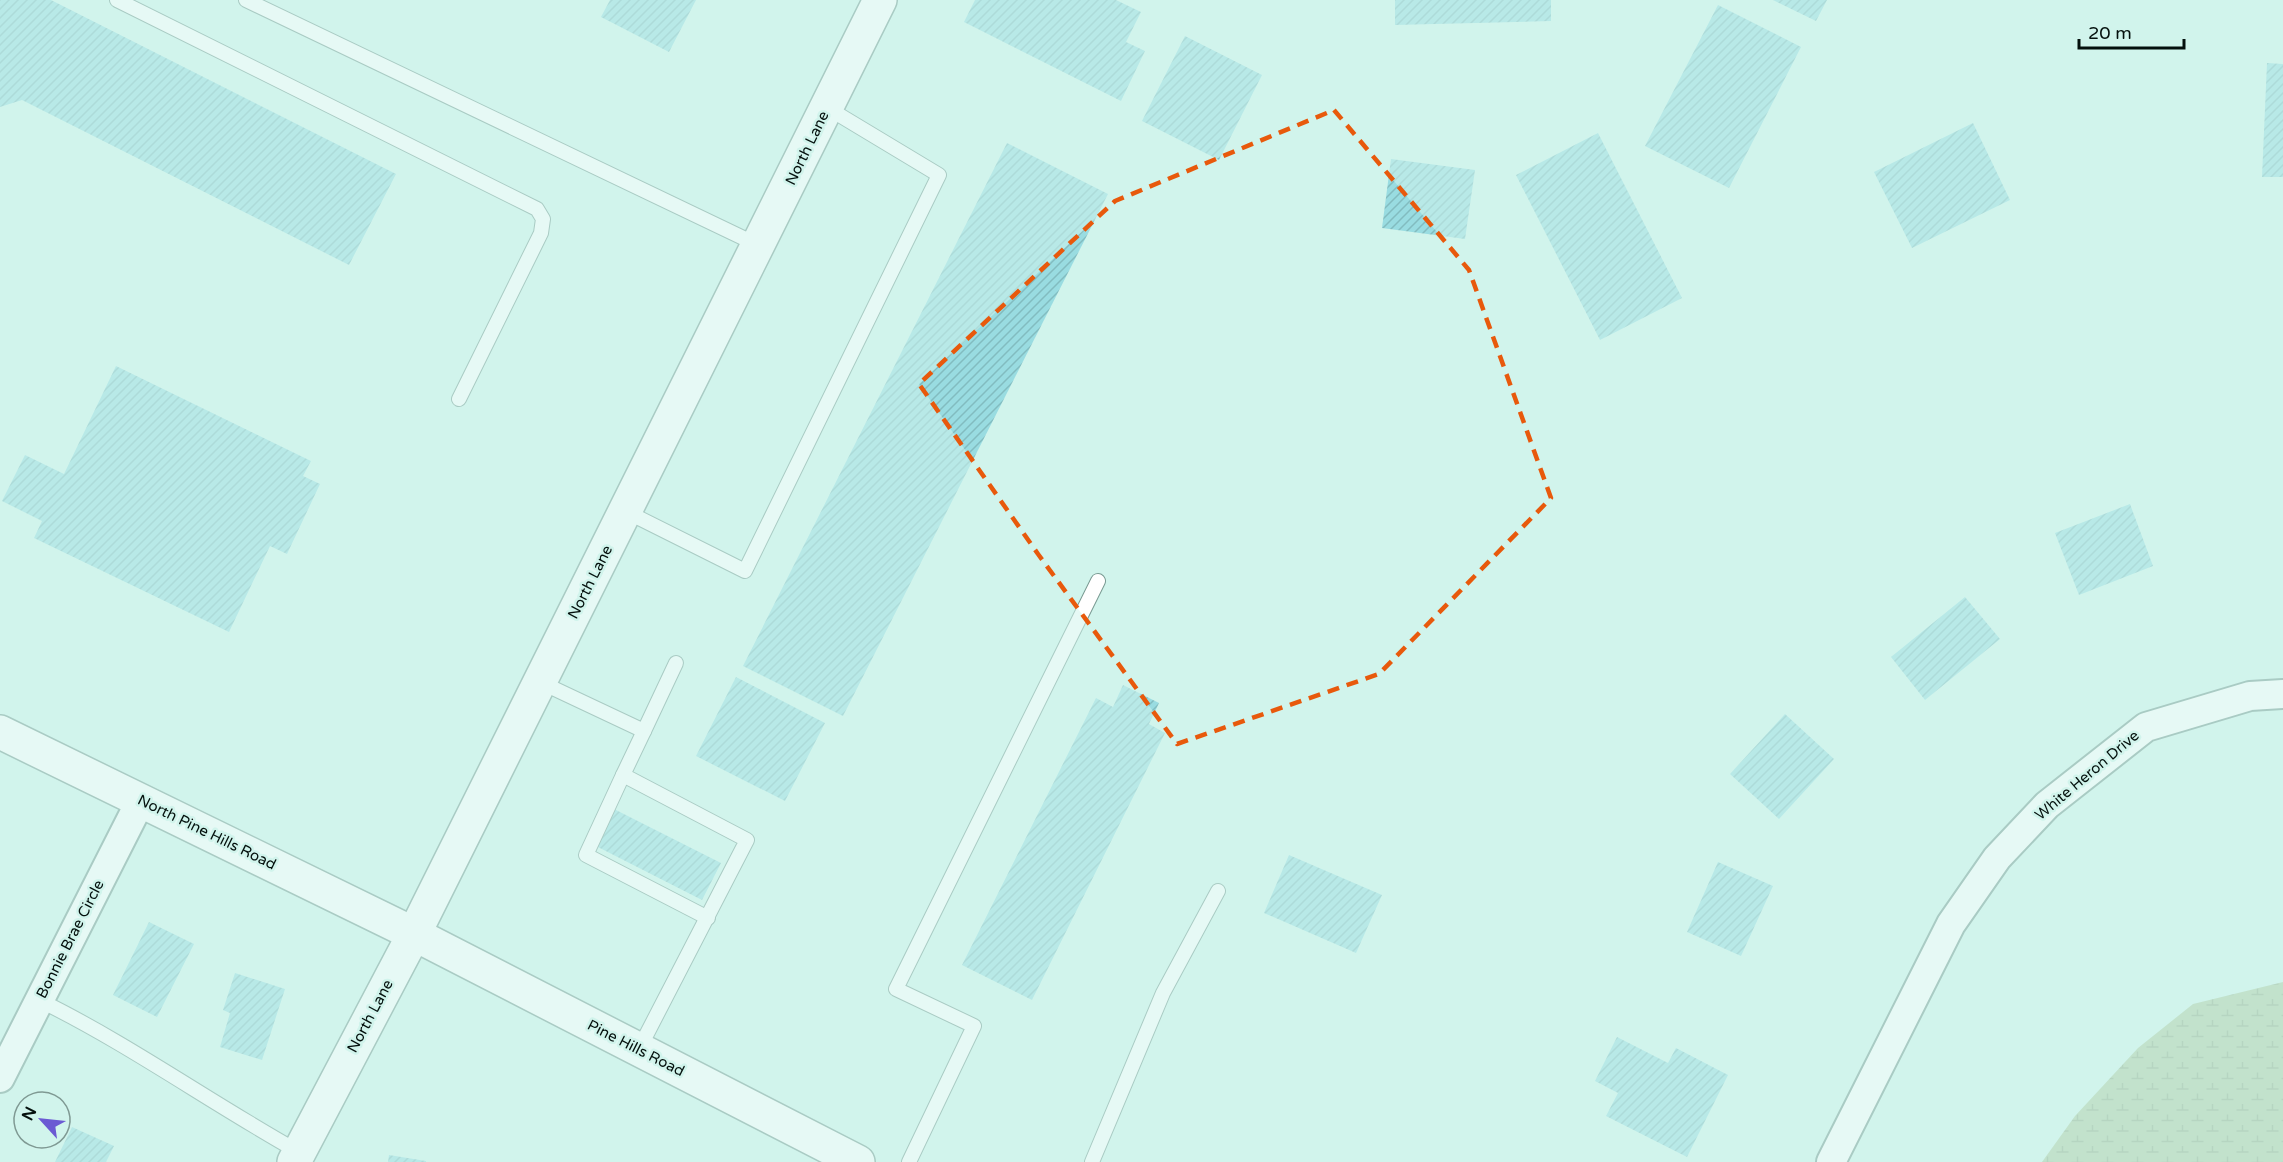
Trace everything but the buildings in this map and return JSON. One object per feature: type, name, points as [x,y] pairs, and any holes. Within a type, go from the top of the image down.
[{"type":"street","name":"North Lane","points":[[296,1157],[414,934],[880,0]]},
{"type":"street","name":"White Heron Drive","points":[[1831,1162],[1951,924],[1997,858],[2048,805],[2146,727],[2250,696],[2283,694]]},
{"type":"street","name":"North Pine Hills Road","points":[[0,732],[414,934]]},
{"type":"street","name":"Bonnie Brae Circle","points":[[0,1078],[141,800]]},
{"type":"street","name":"Pine Hills Road","points":[[414,934],[858,1162]]},
{"type":"lane","points":[[117,0],[537,209],[543,219],[541,233],[459,399]]},
{"type":"lane","points":[[246,0],[758,245]]},
{"type":"lane","points":[[625,511],[745,571],[939,176],[826,107]]},
{"type":"lane","points":[[909,1162],[974,1026],[896,989],[1098,581]]},
{"type":"lane","points":[[676,663],[586,855],[708,918]]},
{"type":"lane","points":[[540,682],[644,731]]},
{"type":"lane","points":[[623,775],[747,840],[639,1049]]},
{"type":"lane","points":[[1092,1162],[1163,993],[1218,891]]},
{"type":"lane","points":[[39,1000],[76,1018],[244,1122],[296,1157]]},
{"type":"highlighted area","points":[[1334,110],[1469,270],[1551,498],[1379,674],[1177,744],[1038,554],[919,384],[1115,201]]},
{"type":"green space","points":[[2283,982],[2283,1162],[2042,1162],[2075,1116],[2138,1048],[2193,1004]]}]
